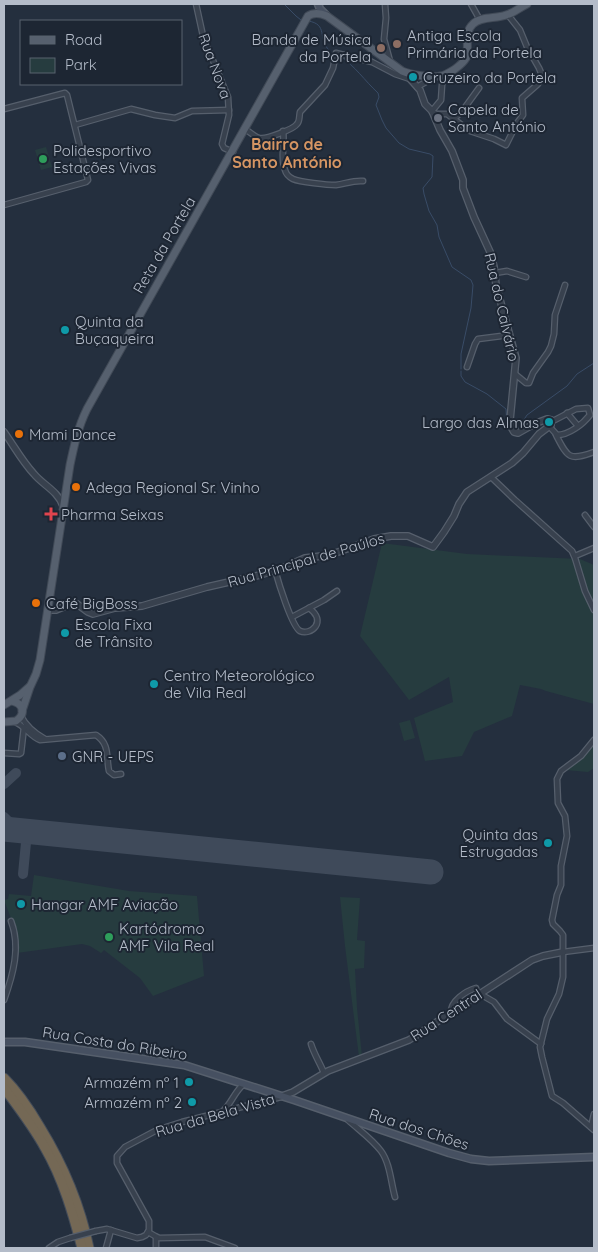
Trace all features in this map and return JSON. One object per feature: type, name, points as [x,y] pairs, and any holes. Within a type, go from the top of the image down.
[{"type":"highway","points":[[4,1078],[32,1114],[68,1179],[77,1202],[89,1248]]},
{"type":"highway","points":[[4,1088],[45,1147],[54,1165],[82,1248]]},
{"type":"main road","points":[[317,4],[326,16],[404,72],[444,78],[464,60],[468,31],[474,23],[480,20],[508,15],[527,4]]},
{"type":"main road","name":"Reta da Portela","points":[[22,713],[39,666],[76,435],[86,410],[308,16],[317,4]]},
{"type":"main road","points":[[308,16],[318,13],[326,16]]},
{"type":"main road","points":[[7,702],[30,687]]},
{"type":"main road","points":[[7,702],[15,702],[20,705],[22,713],[16,721],[7,721]]},
{"type":"main road","name":"Rua Costa do Ribeiro","points":[[6,1042],[22,1042],[176,1063],[272,1093]]},
{"type":"main road","name":"Rua dos Chões","points":[[272,1093],[449,1153],[474,1159],[495,1161],[594,1157]]},
{"type":"street","name":"Rua Nova","points":[[196,4],[203,36],[228,94],[229,110],[222,144],[224,148],[233,152]]},
{"type":"street","points":[[385,4],[384,40],[391,63]]},
{"type":"street","points":[[471,4],[480,20]]},
{"type":"street","points":[[444,78],[442,100],[432,112],[448,114],[470,131],[506,145],[523,115],[522,97],[538,84],[542,76],[520,30],[508,15]]},
{"type":"street","points":[[245,129],[261,138],[296,125],[299,121],[300,112],[324,86],[332,69],[336,53],[372,62],[394,73],[410,78]]},
{"type":"street","name":"Rua do Calvário","points":[[404,72],[420,91],[425,104],[432,112],[440,130],[450,145],[463,180],[462,187],[490,251],[516,358],[510,425],[513,431],[518,433],[548,419],[550,424]]},
{"type":"street","points":[[417,87],[435,76]]},
{"type":"street","points":[[454,119],[479,88]]},
{"type":"street","points":[[4,109],[64,93],[67,95],[88,178],[87,181],[4,205]]},
{"type":"street","points":[[75,125],[131,109],[175,118],[192,111],[229,110]]},
{"type":"street","points":[[283,131],[284,167],[287,174],[292,178],[336,185],[363,180]]},
{"type":"street","points":[[495,273],[507,271],[526,277]]},
{"type":"street","points":[[515,374],[526,383],[529,383],[533,373],[548,352],[554,334],[555,316],[566,285]]},
{"type":"street","points":[[468,367],[478,339],[509,335]]},
{"type":"street","points":[[556,435],[564,434],[578,426],[589,416],[588,408],[578,408],[550,424],[556,435],[566,452],[580,457],[594,452]]},
{"type":"street","points":[[567,413],[578,426]]},
{"type":"street","name":"Rua Principal de Paúlos","points":[[48,610],[55,610],[73,603],[93,614],[114,608],[137,607],[274,570],[303,559],[330,555],[374,539],[394,535],[410,536],[433,547],[469,490],[516,460],[537,435],[550,424]]},
{"type":"street","points":[[4,432],[32,472],[57,493],[64,509]]},
{"type":"street","points":[[491,477],[570,548],[575,556],[585,593],[594,610]]},
{"type":"street","points":[[57,493],[66,493]]},
{"type":"street","points":[[585,515],[594,528]]},
{"type":"street","points":[[575,556],[594,548]]},
{"type":"street","points":[[274,570],[281,593],[297,628],[301,632],[311,630],[316,627],[318,622],[316,614],[309,608]]},
{"type":"street","points":[[292,617],[337,591]]},
{"type":"street","points":[[22,713],[26,724],[46,739]]},
{"type":"street","points":[[7,721],[24,727],[40,740],[96,735],[101,738],[105,745],[109,771],[114,775],[121,774]]},
{"type":"street","points":[[4,753],[18,754],[21,752],[24,727]]},
{"type":"street","points":[[593,1128],[552,1096],[541,1055],[541,1044],[548,1016],[560,990],[564,971],[562,933],[553,924],[552,920],[561,885],[562,866],[568,833],[565,816],[558,803],[557,779],[561,771],[581,756],[594,740]]},
{"type":"street","points":[[4,1000],[12,976],[16,946],[15,931],[11,921]]},
{"type":"street","name":"Rua Central","points":[[282,1096],[298,1089],[324,1073],[406,1041],[451,1013],[478,991],[532,960],[543,956],[594,948]]},
{"type":"street","points":[[478,991],[494,1002],[509,1021],[541,1044]]},
{"type":"street","points":[[311,1044],[324,1073]]},
{"type":"street","points":[[231,1079],[234,1096]]},
{"type":"street","points":[[223,1111],[244,1084]]},
{"type":"street","points":[[294,1100],[294,1094],[298,1089]]},
{"type":"street","name":"Rua da Bela Vista","points":[[148,1232],[149,1221],[116,1161],[117,1156],[125,1147],[157,1130],[175,1124],[282,1096]]},
{"type":"street","points":[[593,1128],[594,1114]]},
{"type":"street","points":[[345,1118],[381,1151],[387,1163],[395,1197]]},
{"type":"street","points":[[49,1248],[58,1242],[104,1229],[139,1238],[144,1237],[148,1232],[156,1237],[205,1237],[235,1248]]},
{"type":"street","points":[[106,1248],[111,1230]]},
{"type":"street","points":[[156,1237],[156,1248]]},
{"type":"green space","name":"Polidesportivo Estações Vivas","points":[[46,147],[52,167],[41,170],[35,150]]},
{"type":"green space","points":[[382,543],[467,554],[580,559],[594,565],[594,704],[520,685],[512,716],[474,732],[462,756],[425,761],[414,718],[453,702],[449,677],[409,700],[360,636]]},
{"type":"green space","points":[[410,720],[415,738],[404,741],[399,723]]},
{"type":"green space","points":[[594,743],[594,768],[588,772],[565,770]]},
{"type":"green space","name":"Kartódromo AMF Vila Real","points":[[34,875],[129,891],[197,896],[204,976],[153,996],[140,978],[104,950],[101,953],[90,946],[82,944],[17,953],[17,929],[4,900],[8,899],[9,894],[31,896]]},
{"type":"green space","points":[[340,897],[360,898],[357,940],[365,941],[364,968],[355,969],[362,1056],[359,1057],[345,946]]},
{"type":"waterway","points":[[284,4],[301,20]]},
{"type":"waterway","points":[[308,21],[318,25],[321,29],[329,50]]},
{"type":"waterway","points":[[340,56],[378,93],[379,97],[376,105],[382,120],[386,128],[399,143],[409,149],[433,156],[432,177],[423,188],[429,211],[437,225],[439,237],[452,267],[471,280],[473,285],[471,308],[461,354],[461,369]]},
{"type":"waterway","points":[[517,430],[527,415],[567,386],[577,374],[594,363]]},
{"type":"waterway","points":[[461,371],[461,376],[465,382],[487,394],[506,409],[507,425],[510,430]]},
{"type":"taxiway","points":[[4,784],[16,773]]},
{"type":"taxiway","points":[[4,817],[18,831]]},
{"type":"taxiway","points":[[23,874],[27,832]]},
{"type":"runway","points":[[4,829],[431,872]]},
{"type":"place","name":"Antiga Escola Primária da Portela","points":[[397,44]]},
{"type":"place","name":"Banda de Música da Portela","points":[[381,48]]},
{"type":"place","name":"Cruzeiro da Portela","points":[[413,77]]},
{"type":"place","name":"Capela de Santo António","points":[[438,118]]},
{"type":"place","name":"Polidesportivo Estações Vivas","points":[[43,159]]},
{"type":"place","name":"Quinta da Buçaqueira","points":[[65,330]]},
{"type":"place","name":"Largo das Almas","points":[[549,422]]},
{"type":"place","name":"Mami Dance","points":[[19,434]]},
{"type":"place","name":"Adega Regional Sr. Vinho","points":[[76,487]]},
{"type":"place","name":"Pharma Seixas","points":[[51,514]]},
{"type":"place","name":"Café BigBoss","points":[[36,603]]},
{"type":"place","name":"Escola Fixa de Trânsito","points":[[65,633]]},
{"type":"place","name":"Centro Meteorológico de Vila Real","points":[[154,684]]},
{"type":"place","name":"GNR - UEPS","points":[[62,756]]},
{"type":"place","name":"Quinta das Estrugadas","points":[[548,843]]},
{"type":"place","name":"Hangar AMF Aviação","points":[[21,904]]},
{"type":"place","name":"Kartódromo AMF Vila Real","points":[[109,937]]},
{"type":"place","name":"Armazém nº 1","points":[[189,1082]]},
{"type":"place","name":"Armazém nº 2","points":[[192,1102]]},
{"type":"district","name":"Bairro de Santo António","points":[[287,153]]}]
